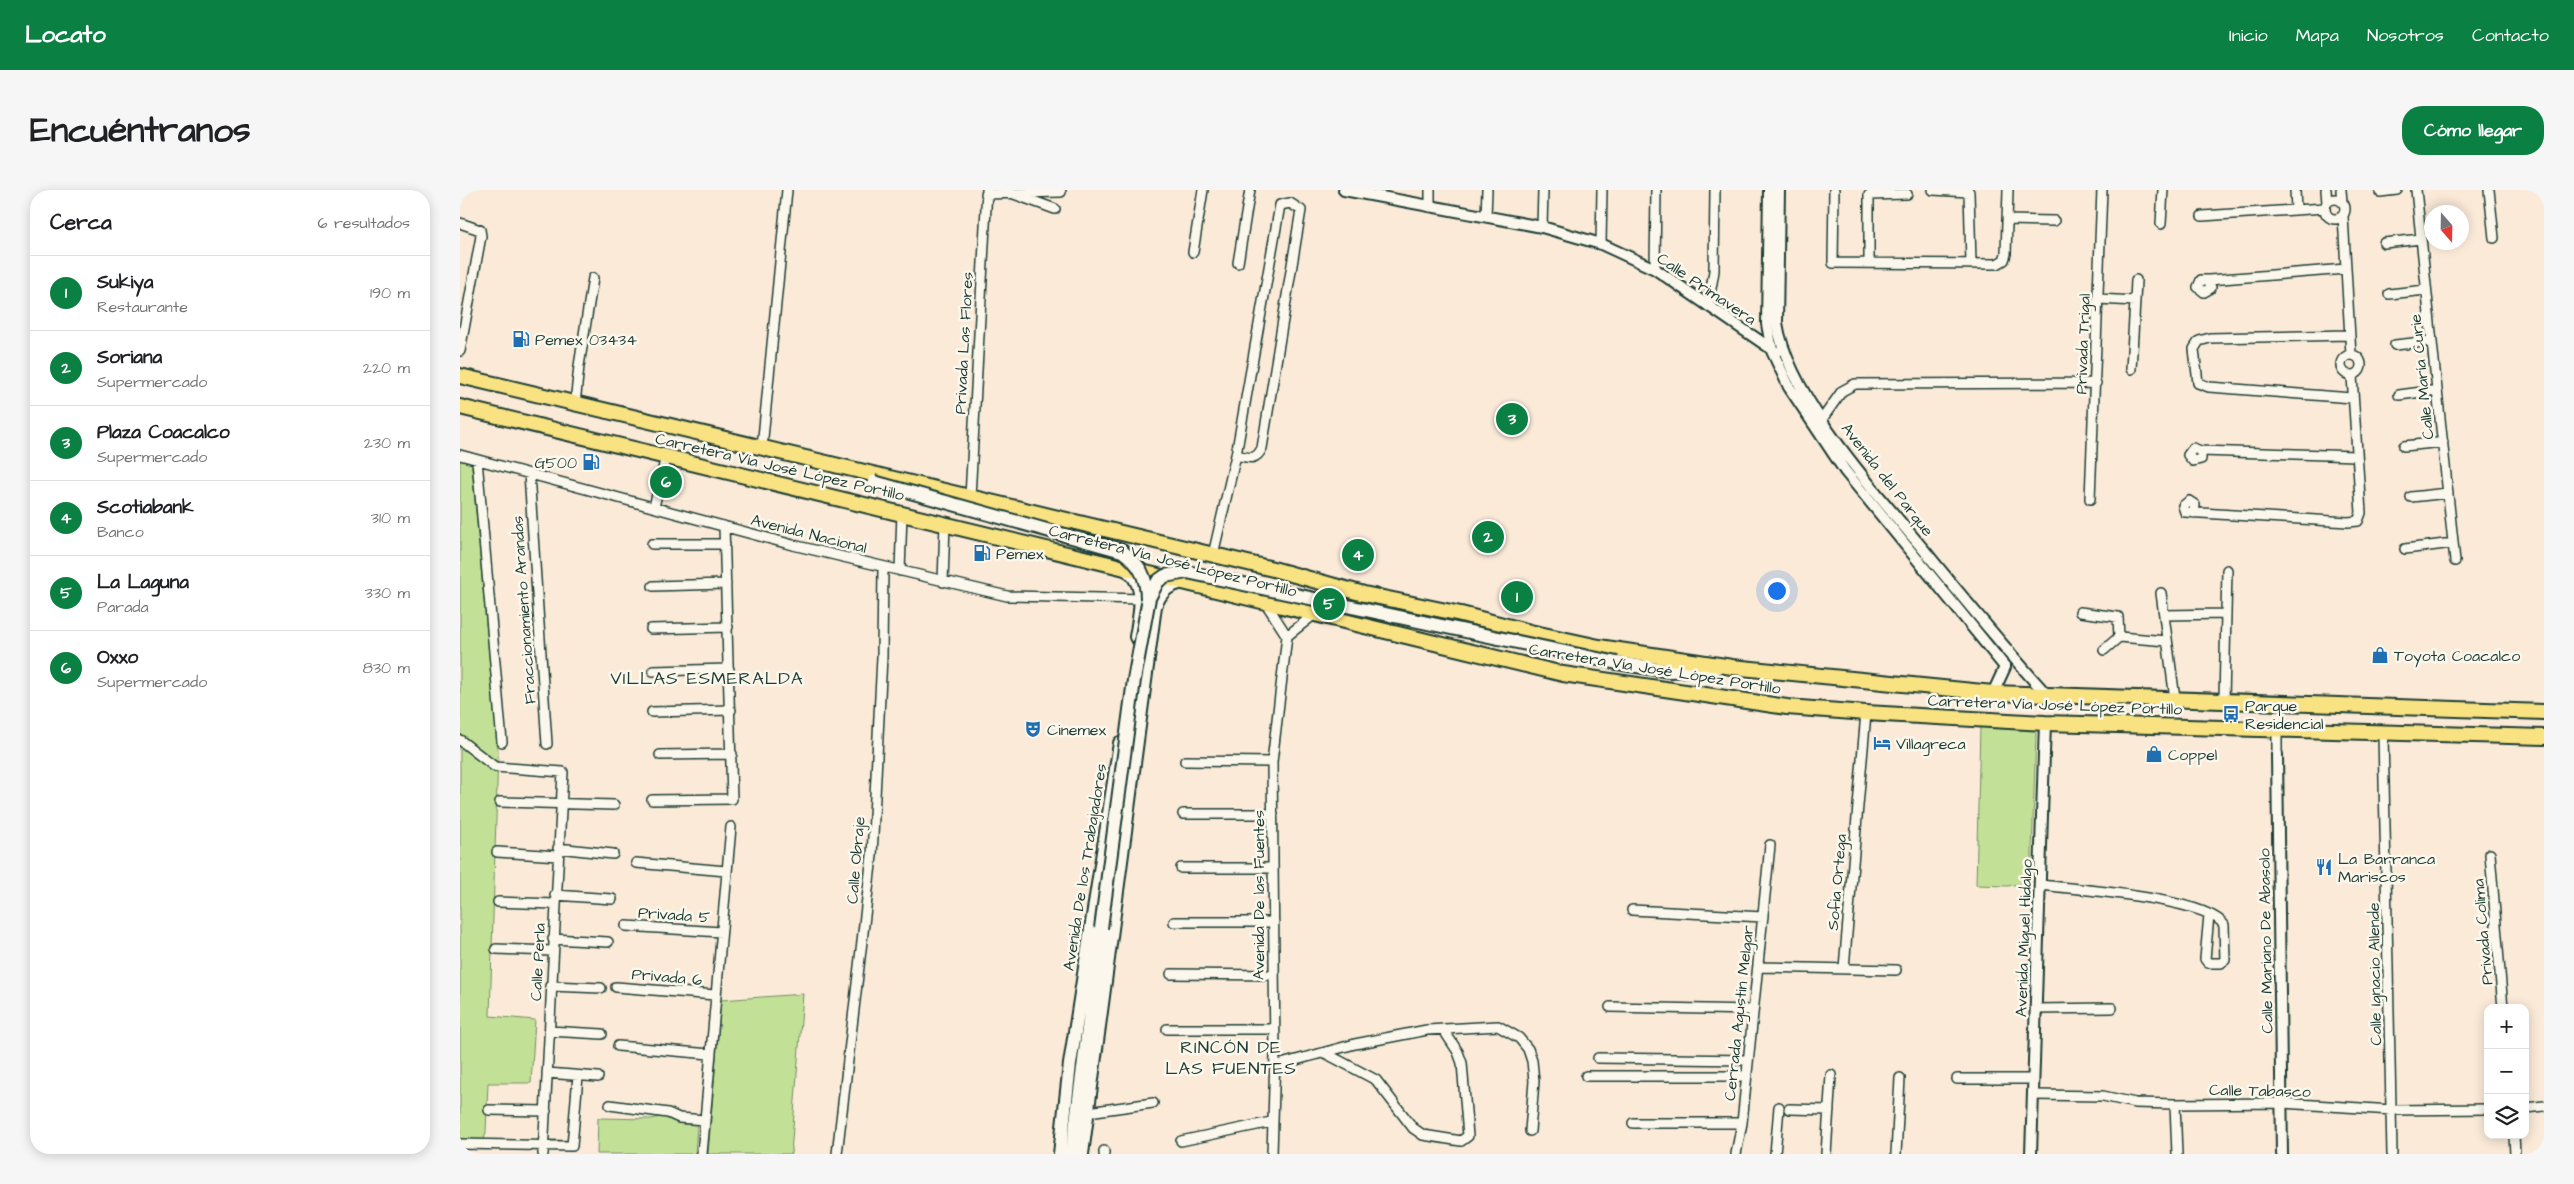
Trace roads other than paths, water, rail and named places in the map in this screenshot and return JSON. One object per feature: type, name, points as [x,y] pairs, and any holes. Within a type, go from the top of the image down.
[{"type":"main road","name":"Carretera Vía José López Portillo","points":[[460,376],[1273,569],[1364,594],[1461,614],[1599,647],[1732,667],[1993,693],[2544,711]]},
{"type":"main road","name":"Carretera Vía José López Portillo","points":[[460,407],[1194,583],[1563,674],[1787,707],[1866,713],[2045,723],[2277,728],[2384,734],[2544,738]]},
{"type":"main road","points":[[796,457],[874,482],[1108,546],[1122,551],[1134,560],[1142,572],[1147,586],[1147,603],[1114,875],[1110,942]]},
{"type":"main road","name":"Avenida De los Trabajadores","points":[[1060,1154],[1070,1064],[1141,599],[1140,586],[1135,577],[1118,565]]},
{"type":"main road","points":[[1072,1154],[1134,680],[1149,598],[1158,581],[1173,573],[1187,572],[1617,663],[1670,671],[1732,667]]},
{"type":"main road","points":[[1157,600],[1166,589],[1174,584],[1194,583]]},
{"type":"main road","name":"Avenida De los Trabajadores","points":[[1082,1154],[1157,600]]},
{"type":"street","points":[[762,448],[786,190]]},
{"type":"street","points":[[1193,252],[1203,190]]},
{"type":"street","points":[[1238,263],[1250,190]]},
{"type":"street","name":"Calle Primavera","points":[[1344,190],[1379,193],[1430,207],[1542,227],[1602,244],[1655,269],[1787,360]]},
{"type":"street","points":[[1430,190],[1430,207]]},
{"type":"street","points":[[1486,217],[1487,190]]},
{"type":"street","points":[[1542,227],[1543,190]]},
{"type":"street","points":[[1602,190],[1602,244]]},
{"type":"street","points":[[1655,269],[1656,190]]},
{"type":"street","points":[[1708,306],[1714,271],[1715,190]]},
{"type":"street","name":"Avenida del Parque","points":[[1769,190],[1767,324],[1772,351],[1789,387],[2047,695]]},
{"type":"street","name":"Avenida del Parque","points":[[1779,190],[1777,323],[1780,341],[1787,360],[1845,471],[2006,667],[1993,693]]},
{"type":"street","points":[[1834,190],[1833,263],[1998,264],[2004,260],[2008,220],[2008,190]]},
{"type":"street","points":[[1933,190],[1969,192],[1971,263]]},
{"type":"street","name":"Privada Trigal","points":[[2090,499],[2102,190]]},
{"type":"street","points":[[2161,224],[2163,190]]},
{"type":"street","points":[[2295,190],[2296,209]]},
{"type":"street","points":[[2326,190],[2327,216],[2335,220],[2343,216]]},
{"type":"street","points":[[2341,190],[2345,209],[2343,216],[2351,355]]},
{"type":"street","points":[[2380,192],[2396,190]]},
{"type":"street","name":"Calle María Curie","points":[[2416,190],[2455,561]]},
{"type":"street","points":[[2489,190],[2494,238]]},
{"type":"street","points":[[986,192],[1014,194],[1055,209]]},
{"type":"street","name":"Privada Las Flores","points":[[970,497],[986,192]]},
{"type":"street","points":[[1014,194],[1022,192],[1061,192]]},
{"type":"street","points":[[1869,263],[1869,194],[1907,194]]},
{"type":"street","points":[[2202,216],[2296,209],[2326,205],[2334,199],[2342,202]]},
{"type":"street","points":[[1213,555],[1236,456],[1280,205],[1290,203],[1300,210],[1262,448],[1258,456],[1252,459],[1236,456]]},
{"type":"street","points":[[2008,220],[2054,221]]},
{"type":"street","points":[[460,223],[476,227],[480,230],[481,236],[460,351]]},
{"type":"street","points":[[2384,243],[2421,239]]},
{"type":"street","points":[[2210,280],[2346,270]]},
{"type":"street","points":[[575,404],[578,366],[593,278]]},
{"type":"street","points":[[2131,369],[2136,280]]},
{"type":"street","points":[[2389,294],[2426,290]]},
{"type":"street","points":[[2098,299],[2135,301]]},
{"type":"street","points":[[2349,335],[2210,338],[2199,341],[2194,349],[2198,383],[2210,387],[2352,398]]},
{"type":"street","points":[[2395,345],[2432,342]]},
{"type":"street","points":[[2351,355],[2357,358],[2360,363],[2359,371],[2352,376],[2344,373],[2340,365],[2344,358],[2351,355]]},
{"type":"street","points":[[2194,513],[2358,521],[2361,512],[2352,376]]},
{"type":"street","points":[[1819,423],[1842,391],[1855,384],[2096,383]]},
{"type":"street","points":[[2399,395],[2437,390]]},
{"type":"street","points":[[2404,446],[2443,442]]},
{"type":"street","points":[[2201,451],[2356,456]]},
{"type":"street","name":"Avenida Nacional","points":[[460,455],[883,567],[1007,596],[1157,600]]},
{"type":"street","points":[[654,507],[666,456]]},
{"type":"street","points":[[477,460],[502,742]]},
{"type":"street","name":"Fraccionamiento Arandas","points":[[529,474],[547,744]]},
{"type":"street","points":[[2411,497],[2448,494]]},
{"type":"street","points":[[900,571],[902,513]]},
{"type":"street","points":[[944,582],[945,523]]},
{"type":"street","points":[[652,800],[732,799],[724,526]]},
{"type":"street","points":[[2405,549],[2454,543]]},
{"type":"street","points":[[652,544],[725,544]]},
{"type":"street","name":"Calle Obraje","points":[[836,1154],[872,856],[882,657],[883,567]]},
{"type":"street","points":[[2224,700],[2227,570]]},
{"type":"street","points":[[653,586],[726,584]]},
{"type":"street","points":[[2161,593],[2175,699]]},
{"type":"street","points":[[1264,600],[1287,636],[1316,613]]},
{"type":"street","points":[[2080,612],[2118,617],[2119,637]]},
{"type":"street","points":[[2164,615],[2226,614]]},
{"type":"street","points":[[651,629],[728,627]]},
{"type":"street","name":"Avenida De las Fuentes","points":[[1272,1154],[1274,922],[1272,762],[1287,636]]},
{"type":"street","points":[[2104,650],[2119,637],[2167,641]]},
{"type":"street","points":[[653,671],[729,669]]},
{"type":"street","points":[[652,712],[730,710]]},
{"type":"street","name":"Sofia Ortega","points":[[1844,968],[1866,713]]},
{"type":"street","name":"Avenida Miguel Hidalgo","points":[[2031,1154],[2045,723]]},
{"type":"street","name":"Calle Mariano De Abasolo","points":[[2277,728],[2282,1154]]},
{"type":"street","name":"Calle Ignacio Allende","points":[[2384,734],[2392,1154]]},
{"type":"street","name":"Calle Perla","points":[[460,740],[495,768],[563,772],[550,986],[544,1150]]},
{"type":"street","points":[[660,755],[732,754]]},
{"type":"street","points":[[1185,761],[1272,762]]},
{"type":"street","points":[[500,802],[614,805]]},
{"type":"street","points":[[1183,814],[1273,814]]},
{"type":"street","points":[[702,1154],[731,827]]},
{"type":"street","points":[[1763,917],[1770,845]]},
{"type":"street","points":[[497,852],[613,854]]},
{"type":"street","name":"Privada Colima","points":[[2490,854],[2503,1004]]},
{"type":"street","points":[[636,863],[726,871]]},
{"type":"street","points":[[1181,868],[1273,868]]},
{"type":"street","points":[[2040,885],[2174,902],[2209,915],[2224,926],[2225,960],[2221,963],[2208,963],[2205,959],[2209,915]]},
{"type":"street","points":[[498,902],[612,899]]},
{"type":"street","name":"Cerrada Agustin Melgar","points":[[1632,910],[1763,917],[1742,1124],[1736,1154]]},
{"type":"street","points":[[1174,922],[1274,922]]},
{"type":"street","name":"Privada 5","points":[[626,926],[721,932]]},
{"type":"street","points":[[553,939],[608,942]]},
{"type":"street","points":[[496,949],[552,952]]},
{"type":"street","points":[[1758,967],[1896,970]]},
{"type":"street","points":[[1171,974],[1274,974]]},
{"type":"street","points":[[550,986],[602,988]]},
{"type":"street","name":"Privada 6","points":[[616,988],[715,995]]},
{"type":"street","points":[[1610,1007],[1753,1010]]},
{"type":"street","points":[[2036,1009],[2112,1008]]},
{"type":"street","points":[[1274,1066],[1355,1044],[1427,1030],[1498,1026],[1519,1038],[1528,1049],[1532,1061],[1534,1081],[1530,1131]]},
{"type":"street","points":[[1325,1053],[1376,1080],[1413,1128],[1423,1135],[1461,1141],[1468,1136],[1462,1063],[1458,1052],[1443,1028]]},
{"type":"street","points":[[1167,1029],[1274,1029]]},
{"type":"street","points":[[549,1031],[602,1034]]},
{"type":"street","points":[[618,1046],[710,1054]]},
{"type":"street","points":[[1598,1058],[1748,1060]]},
{"type":"street","points":[[547,1073],[598,1077]]},
{"type":"street","points":[[1826,1154],[1831,1075]]},
{"type":"street","points":[[460,1144],[544,1150],[572,1146],[578,1076]]},
{"type":"street","points":[[1586,1076],[1746,1076]]},
{"type":"street","points":[[1896,1154],[1900,1078]]},
{"type":"street","points":[[1956,1079],[2033,1079]]},
{"type":"street","name":"Calle Tabasco","points":[[2032,1095],[2103,1096],[2135,1103],[2282,1103],[2392,1110],[2484,1109]]},
{"type":"street","points":[[1088,1112],[1153,1103]]},
{"type":"street","points":[[2175,1104],[2176,1154]]},
{"type":"street","points":[[610,1105],[668,1113],[679,1118],[704,1120]]},
{"type":"street","points":[[2529,1108],[2544,1106]]},
{"type":"street","points":[[1775,1154],[1778,1107]]},
{"type":"street","points":[[1788,1108],[1829,1110]]},
{"type":"street","points":[[489,1110],[546,1111]]},
{"type":"street","points":[[1180,1141],[1271,1122]]},
{"type":"street","points":[[1633,1124],[1742,1124]]},
{"type":"street","points":[[2514,1139],[2515,1154]]},
{"type":"place","name":"Pemex 03434","points":[[521,339]]},
{"type":"place","name":"Plaza Coacalco","points":[[1512,419]]},
{"type":"place","name":"G500","points":[[591,462]]},
{"type":"place","name":"Oxxo","points":[[666,482]]},
{"type":"place","name":"Soriana","points":[[1488,537]]},
{"type":"place","name":"Pemex","points":[[982,553]]},
{"type":"place","name":"Scotiabank","points":[[1358,555]]},
{"type":"place","name":"Sukiya","points":[[1517,597]]},
{"type":"place","name":"La Laguna","points":[[1329,604]]},
{"type":"place","name":"Toyota Coacalco","points":[[2380,655]]},
{"type":"place","name":"Parque Residencial","points":[[2231,714]]},
{"type":"place","name":"Cinemex","points":[[1033,729]]},
{"type":"place","name":"Villagreca","points":[[1882,743]]},
{"type":"place","name":"Coppel","points":[[2154,754]]},
{"type":"place","name":"La Barranca Mariscos","points":[[2324,867]]},
{"type":"district","name":"VILLAS ESMERALDA","points":[[707,678]]},
{"type":"district","name":"RINCÓN DE LAS FUENTES","points":[[1231,1058]]}]
